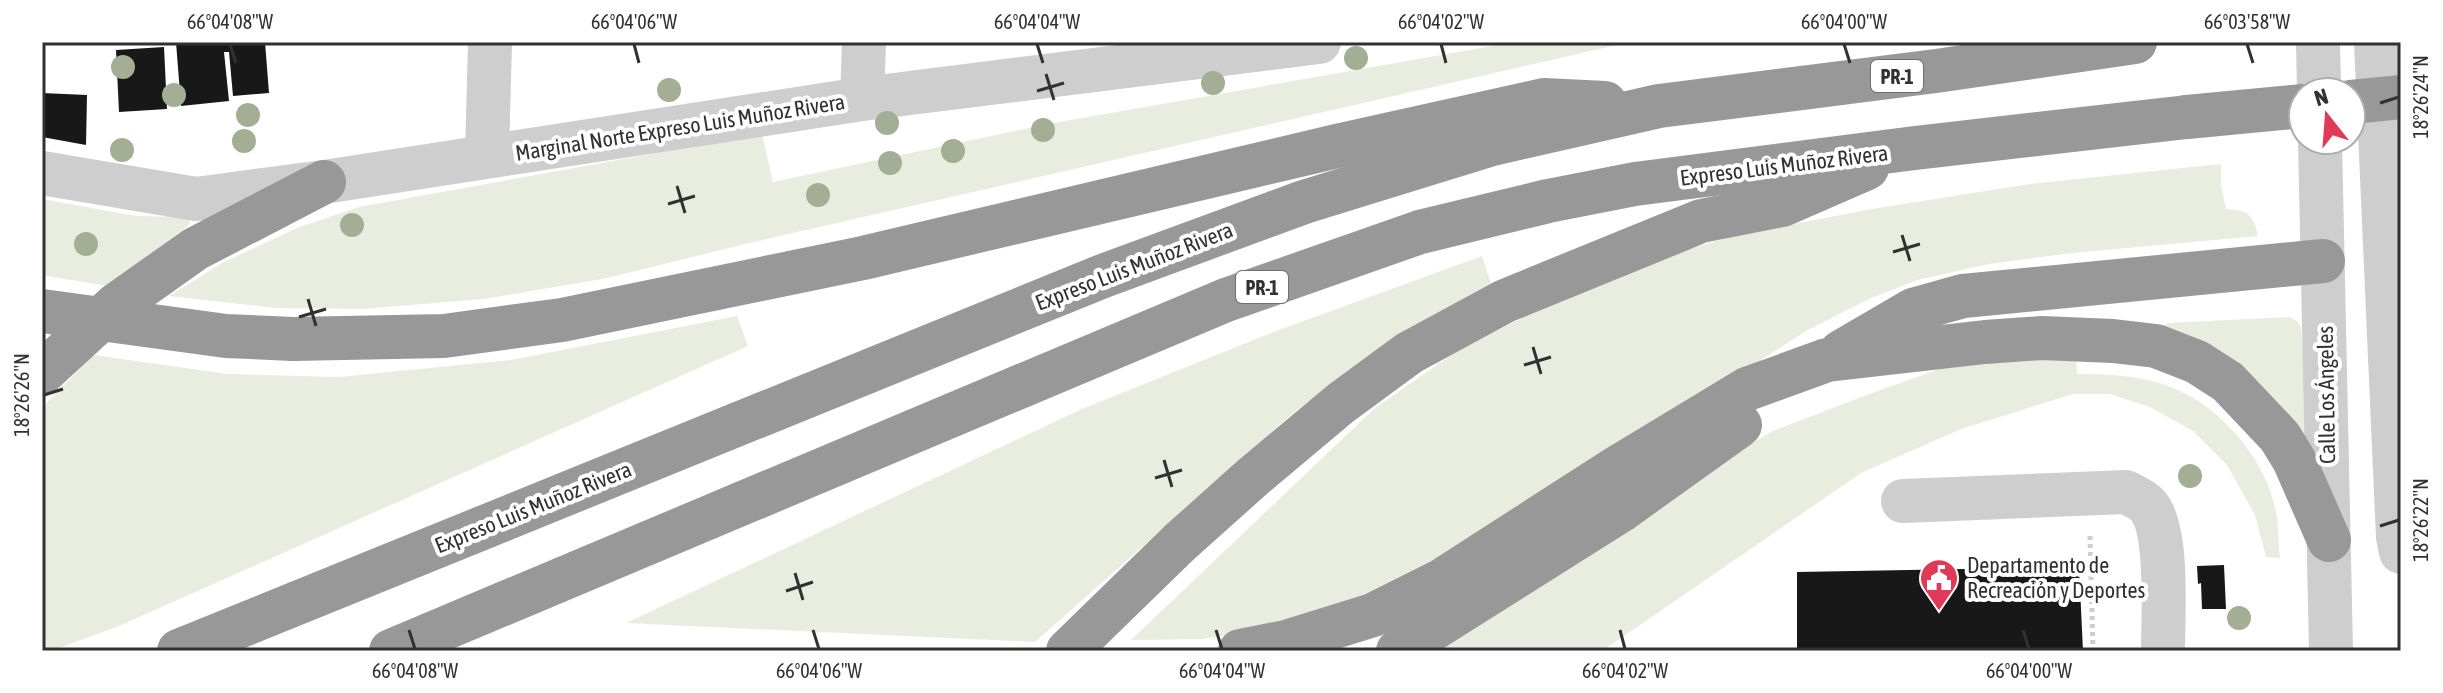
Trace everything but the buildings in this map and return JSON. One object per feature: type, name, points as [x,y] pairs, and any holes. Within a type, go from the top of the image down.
[{"type":"highway","name":"Expreso Luis Muñoz Rivera","points":[[179,651],[1103,276],[1304,202],[1492,144],[1659,106],[2135,42]]},
{"type":"highway","points":[[2367,100],[2401,97]]},
{"type":"highway","points":[[42,311],[226,336],[293,339],[444,336],[562,320],[863,258],[1544,100],[1659,106]]},
{"type":"highway","name":"Expreso Luis Muñoz Rivera","points":[[391,651],[1226,300],[1420,232],[1635,184],[1915,148],[2287,108]]},
{"type":"highway","points":[[1068,651],[1180,542],[1341,403],[1409,353],[1505,301],[1701,221],[1782,205],[1915,148]]},
{"type":"highway","points":[[42,373],[116,305],[195,249],[324,182]]},
{"type":"highway","points":[[1398,651],[1620,511],[1827,360],[1913,310],[1963,296],[2323,261]]},
{"type":"highway","points":[[1240,651],[1286,642],[1373,615],[1441,581],[1618,467],[1747,389],[1827,360],[1985,342],[2042,338],[2113,341],[2156,346],[2197,362],[2228,382],[2280,437],[2294,460],[2329,540]]},
{"type":"street","points":[[487,156],[490,42]]},
{"type":"street","points":[[862,99],[864,42]]},
{"type":"street","name":"Marginal Norte Expreso Luis Muñoz Rivera","points":[[42,173],[196,199],[862,99],[1319,42]]},
{"type":"street","points":[[2318,42],[2319,76]]},
{"type":"street","points":[[2376,42],[2394,255],[2398,537],[2401,552]]},
{"type":"street","name":"Calle Los Ángeles","points":[[2320,156],[2331,651]]},
{"type":"street","points":[[2323,261],[2394,255]]},
{"type":"street","points":[[1903,501],[2126,492],[2147,505],[2156,522],[2161,544],[2163,651]]},
{"type":"path","points":[[2089,493],[2093,651]]},
{"type":"shaded area","points":[[1515,42],[1630,42],[607,278],[484,299],[361,309],[276,308],[169,296],[222,263],[297,228],[359,207],[762,134],[773,182],[1048,124]]},
{"type":"shaded area","points":[[2221,164],[2226,209],[2249,215],[2258,236],[2072,253],[1989,264],[1917,280],[1869,299],[1806,331],[1528,509],[1407,582],[1250,632],[1202,639],[1131,640],[1375,408],[1456,352],[1535,311],[1636,265],[1737,235],[1872,209],[2030,184]]},
{"type":"shaded area","points":[[42,199],[136,216],[187,217],[190,220],[189,225],[107,286],[42,275]]},
{"type":"shaded area","points":[[1482,256],[1493,290],[1359,365],[1294,412],[1035,642],[626,623],[1082,409],[1271,333]]},
{"type":"shaded area","points":[[737,316],[748,346],[119,626],[51,651],[42,651],[42,408],[93,355],[228,374],[339,377],[511,360]]},
{"type":"shaded area","points":[[2289,317],[2301,327],[2309,435],[2305,437],[2162,327],[2169,323]]},
{"type":"shaded area","points":[[2076,350],[2077,374],[2119,376],[2160,383],[2201,403],[2230,427],[2254,458],[2270,491],[2277,520],[2280,558],[2266,557],[2255,515],[2227,465],[2193,431],[2150,407],[2110,394],[2073,394],[1961,429],[1861,473],[1602,651],[1437,651],[1712,467],[1773,431],[1951,365]]},
{"type":"place","name":"Departamento de Recreación y Deportes","points":[[1939,612]]}]
